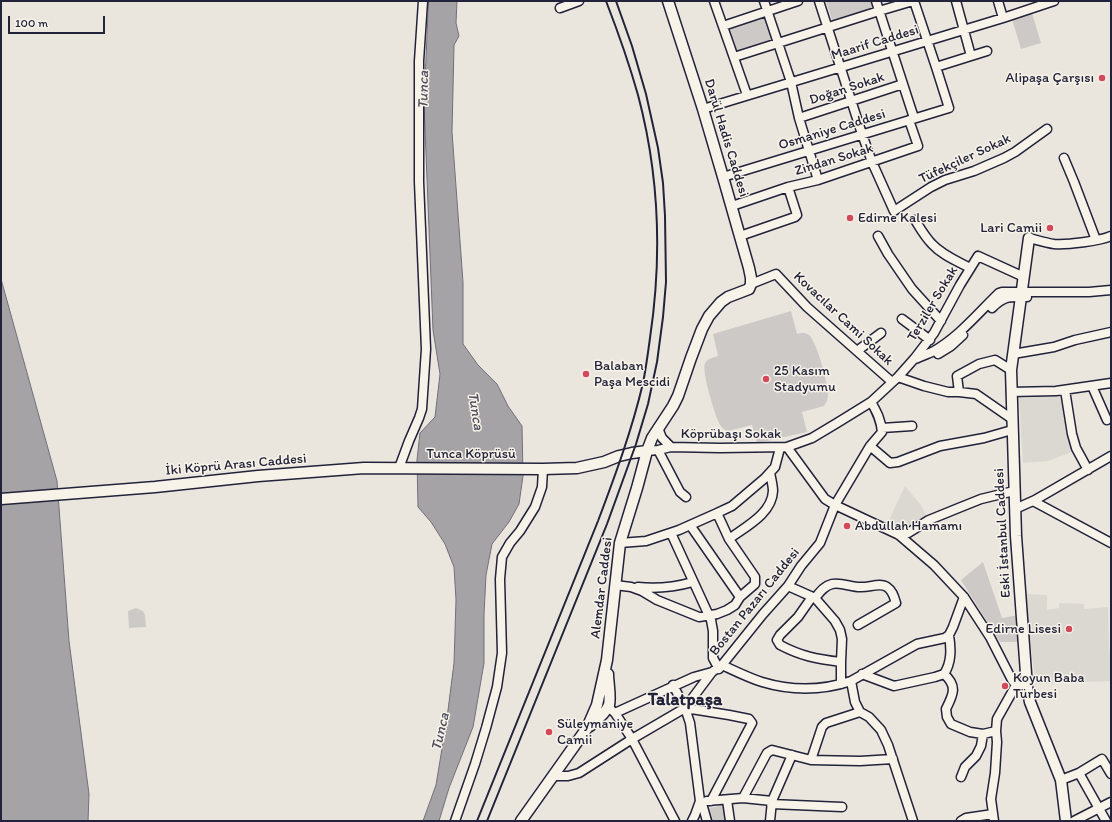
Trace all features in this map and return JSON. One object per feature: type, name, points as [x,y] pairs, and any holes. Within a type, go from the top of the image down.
[{"type":"main road","name":"Darül Hadis Caddesi","points":[[668,1],[724,177],[751,278],[751,284]]},
{"type":"main road","name":"Eski İstanbul Caddesi","points":[[1029,238],[1011,370],[1016,536],[1027,687],[1030,702],[1061,780],[1066,821]]},
{"type":"main road","name":"Alemdar Caddesi","points":[[553,776],[606,704],[607,660],[620,543],[652,438],[674,406],[702,330],[709,316],[721,302],[728,297],[749,289],[751,284]]},
{"type":"main road","name":"Tunca Köprüsü","points":[[399,468],[577,468],[592,465],[619,456],[647,451]]},
{"type":"main road","name":"İki Köprü Arası Caddesi","points":[[1,499],[155,487],[273,475],[364,468],[399,468]]},
{"type":"main road","points":[[522,821],[553,776]]},
{"type":"street","points":[[399,468],[422,409],[426,349],[419,182],[419,61],[423,1]]},
{"type":"street","points":[[560,8],[579,1]]},
{"type":"street","points":[[714,1],[746,96]]},
{"type":"street","points":[[764,1],[791,82],[799,118],[818,180]]},
{"type":"street","points":[[819,1],[850,101],[872,162]]},
{"type":"street","points":[[876,1],[903,84],[912,119]]},
{"type":"street","points":[[734,58],[914,1],[936,67],[987,51]]},
{"type":"street","points":[[956,1],[971,56]]},
{"type":"street","points":[[998,1],[1002,18]]},
{"type":"street","name":"Maarif Caddesi","points":[[703,109],[1054,1]]},
{"type":"street","points":[[723,26],[793,2]]},
{"type":"street","name":"Osmaniye Caddesi","points":[[724,177],[949,108],[936,67]]},
{"type":"street","name":"Doğan Sokak","points":[[799,118],[903,84]]},
{"type":"street","name":"Zindan Sokak","points":[[732,206],[818,180],[918,146],[912,119]]},
{"type":"street","name":"Tüfekçiler Sokak","points":[[872,162],[894,211],[931,187],[945,180],[974,171],[1004,158],[1047,129]]},
{"type":"street","points":[[1064,158],[1096,240]]},
{"type":"street","points":[[740,236],[795,218],[797,215],[788,188]]},
{"type":"street","points":[[915,220],[932,244],[942,253],[970,268]]},
{"type":"street","points":[[878,236],[888,254],[912,289],[941,321]]},
{"type":"street","points":[[1029,238],[1054,244],[1105,239],[1111,236]]},
{"type":"street","name":"Terziler Sokak","points":[[895,380],[930,340],[978,256],[1024,277]]},
{"type":"street","name":"Kovacılar Cami Sokak","points":[[751,284],[776,274],[807,307],[857,351],[895,380]]},
{"type":"street","points":[[1021,294],[1111,290]]},
{"type":"street","points":[[914,359],[941,347],[980,313],[999,293],[1007,291],[1021,294],[1065,297],[1111,296]]},
{"type":"street","points":[[902,319],[930,340]]},
{"type":"street","points":[[857,351],[881,332]]},
{"type":"street","points":[[1013,354],[1054,347],[1075,340],[1111,332]]},
{"type":"street","points":[[959,392],[957,376],[979,364],[995,360],[1011,370]]},
{"type":"street","points":[[895,380],[948,392],[976,394],[1012,419]]},
{"type":"street","name":"Köprübaşı Sokak","points":[[647,451],[671,447],[784,448],[812,438],[871,402],[895,380]]},
{"type":"street","points":[[1011,392],[1065,390],[1111,383]]},
{"type":"street","points":[[1092,386],[1107,420]]},
{"type":"street","points":[[1065,390],[1072,434],[1076,448],[1088,470]]},
{"type":"street","points":[[871,402],[879,416],[882,428],[912,426]]},
{"type":"street","name":"Köprübaşı Sokak","points":[[658,428],[662,438],[671,447]]},
{"type":"street","name":"Bostan Pazarı Caddesi","points":[[553,776],[568,776],[579,773],[632,739],[685,708],[788,586],[801,566],[820,543],[835,505],[870,446],[882,432],[882,428]]},
{"type":"street","points":[[870,446],[890,463],[898,462],[940,446],[984,438],[1012,430]]},
{"type":"street","points":[[620,543],[646,541],[671,533],[732,506],[770,473],[775,467],[784,448],[825,499],[899,535],[934,565],[964,597],[990,637],[1012,680],[1016,685],[1022,688],[1027,687]]},
{"type":"street","points":[[658,450],[680,492],[686,497]]},
{"type":"street","points":[[1015,509],[1033,501],[1111,456]]},
{"type":"street","points":[[455,821],[476,764],[497,687],[502,653],[500,579],[502,557],[510,543],[536,507],[542,487],[539,468]]},
{"type":"street","points":[[729,539],[763,514],[770,501],[773,491],[770,473]]},
{"type":"street","points":[[899,535],[908,534],[930,520],[961,507],[1014,490]]},
{"type":"street","points":[[1033,501],[1110,541]]},
{"type":"street","points":[[631,587],[642,591],[657,600],[699,616],[717,614],[735,605],[740,597],[755,584],[755,577],[729,539],[717,513]]},
{"type":"street","points":[[690,525],[740,597]]},
{"type":"street","points":[[671,533],[712,620],[713,658],[718,669]]},
{"type":"street","points":[[615,585],[655,588],[682,585],[693,582]]},
{"type":"street","points":[[841,662],[821,660],[801,655],[780,645],[777,640],[824,587],[832,584],[860,587],[884,585],[888,587],[893,593],[896,603],[858,625]]},
{"type":"street","points":[[788,586],[814,597],[835,621],[840,630],[842,639],[841,684]]},
{"type":"street","points":[[675,821],[632,739],[606,704],[673,686],[718,669],[786,688],[811,689],[841,684],[851,681],[917,644],[945,638],[949,635],[953,627],[964,597]]},
{"type":"street","points":[[862,674],[894,686],[944,674],[947,669],[951,651],[949,635]]},
{"type":"street","points":[[944,674],[950,680],[953,687],[952,696],[946,709],[951,724],[970,732],[983,734],[996,731]]},
{"type":"street","points":[[851,681],[855,702],[860,712],[869,717],[882,730],[913,821]]},
{"type":"street","points":[[961,821],[966,818],[993,818],[991,799],[995,773],[997,719],[1016,685]]},
{"type":"street","points":[[673,686],[685,708],[690,723],[700,801],[706,821],[694,821],[700,801]]},
{"type":"street","points":[[685,708],[749,719],[752,723],[711,800]]},
{"type":"street","points":[[811,760],[822,727],[826,723],[860,712]]},
{"type":"street","points":[[961,777],[965,767],[976,756],[981,746],[983,734]]},
{"type":"street","points":[[742,798],[767,753],[772,750],[811,760],[892,760]]},
{"type":"street","points":[[770,821],[772,802],[792,755]]},
{"type":"street","points":[[1061,780],[1079,773],[1102,759],[1111,774]]},
{"type":"street","points":[[1079,773],[1106,821]]},
{"type":"street","points":[[700,801],[742,798],[772,802],[842,807]]},
{"type":"street","points":[[728,800],[730,821]]},
{"type":"street","points":[[1074,821],[1111,802]]},
{"type":"shaded area","points":[[826,1],[872,1],[874,9],[833,23]]},
{"type":"shaded area","points":[[1032,13],[1041,43],[1021,49],[1012,19]]},
{"type":"shaded area","points":[[765,14],[775,43],[735,56],[725,27]]},
{"type":"shaded area","name":"25 Kasım Stadyumu","points":[[791,311],[797,334],[804,333],[809,335],[819,354],[828,390],[828,398],[824,406],[802,412],[807,432],[757,443],[752,425],[728,431],[720,424],[709,393],[704,367],[705,363],[709,359],[718,356],[713,334]]},
{"type":"shaded area","points":[[1063,396],[1072,452],[1048,461],[1023,463],[1019,398]]},
{"type":"shaded area","points":[[905,486],[921,505],[928,519],[903,532],[887,525]]},
{"type":"shaded area","points":[[983,562],[1002,618],[1019,615],[1020,642],[1000,642],[961,580]]},
{"type":"shaded area","name":"Edirne Lisesi","points":[[1026,594],[1047,595],[1047,610],[1059,608],[1059,603],[1084,604],[1084,609],[1108,607],[1109,649],[1111,649],[1111,681],[1036,684]]},
{"type":"shaded area","points":[[136,608],[143,611],[145,615],[146,627],[129,628],[128,611]]},
{"type":"shaded area","points":[[724,805],[728,821],[712,821],[709,808]]},
{"type":"water","name":"Tunca","points":[[429,1],[457,1],[456,23],[459,36],[454,45],[452,132],[463,282],[463,344],[478,365],[497,384],[508,406],[522,426],[523,476],[519,504],[509,522],[492,544],[486,575],[484,663],[473,727],[449,788],[439,821],[423,821],[436,785],[447,718],[454,663],[456,600],[454,567],[445,544],[431,522],[418,507],[417,460],[420,433],[435,417],[440,374],[433,330],[424,103]]},
{"type":"water","points":[[1,279],[57,481],[69,641],[89,794],[88,821],[1,821]]},
{"type":"railway","points":[[477,821],[598,521],[634,418],[646,366],[654,308],[656,277],[657,247],[654,186],[645,125],[638,95],[606,1]]},
{"type":"railway","points":[[487,821],[607,524],[636,444],[648,404],[657,362],[666,282],[663,183],[658,148],[646,94],[632,46],[616,1]]},
{"type":"place","name":"Alipaşa Çarşısı","points":[[1102,78]]},
{"type":"place","name":"Edirne Kalesi","points":[[850,218]]},
{"type":"place","name":"Lari Camii","points":[[1050,228]]},
{"type":"place","name":"Balaban Paşa Mescidi","points":[[586,374]]},
{"type":"place","name":"25 Kasım Stadyumu","points":[[766,379]]},
{"type":"place","name":"Abdullah Hamamı","points":[[847,526]]},
{"type":"place","name":"Edirne Lisesi","points":[[1069,629]]},
{"type":"place","name":"Koyun Baba Türbesi","points":[[1005,686]]},
{"type":"place","name":"Süleymaniye Camii","points":[[549,732]]},
{"type":"district","name":"Talatpaşa","points":[[685,700]]}]
